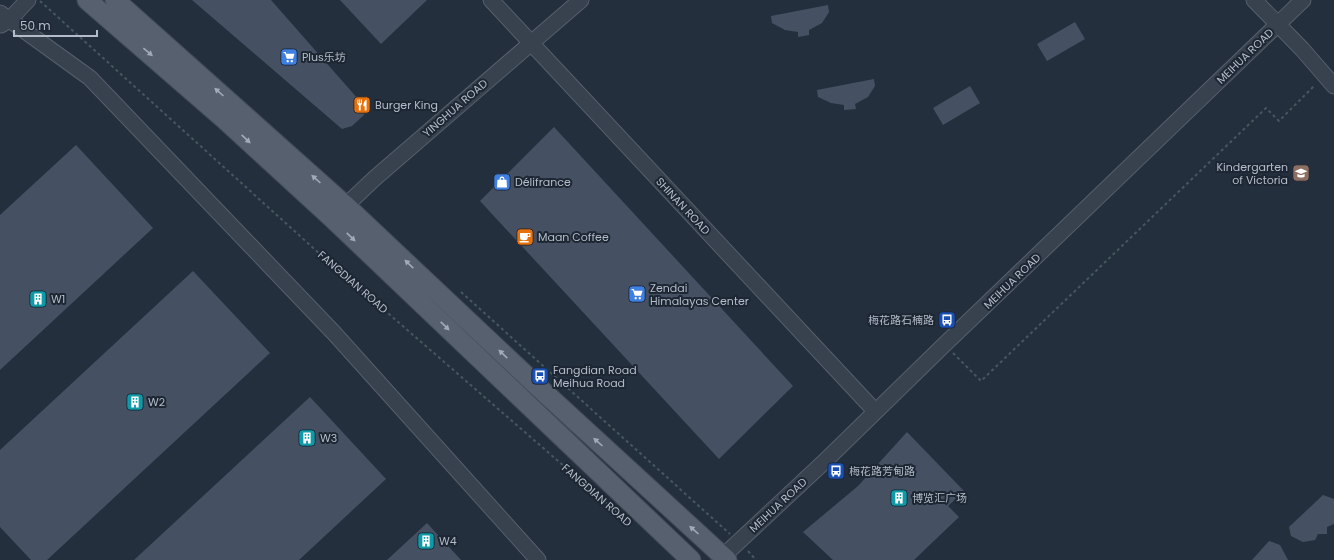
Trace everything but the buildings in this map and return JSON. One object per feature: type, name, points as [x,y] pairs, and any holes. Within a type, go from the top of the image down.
[{"type":"main road","name":"FANGDIAN ROAD","points":[[87,0],[217,113],[332,218],[691,560]]},
{"type":"main road","points":[[115,0],[345,205],[723,559]]},
{"type":"street","points":[[28,0],[3,20],[90,78],[334,333],[538,560]]},
{"type":"street","name":"SHINAN ROAD","points":[[491,0],[875,411]]},
{"type":"street","name":"YINGHUA ROAD","points":[[332,218],[345,205],[581,0]]},
{"type":"street","points":[[1254,0],[1329,80]]},
{"type":"street","name":"MEIHUA ROAD","points":[[723,559],[1303,0]]},
{"type":"path","name":"FANGDIAN ROAD","points":[[39,0],[322,255],[630,524]]},
{"type":"path","points":[[945,344],[981,381],[1266,108],[1279,121],[1329,80]]},
{"type":"place","name":"Plus乐坊","points":[[289,57]]},
{"type":"place","name":"Burger King","points":[[362,105]]},
{"type":"place","name":"Kindergarten of Victoria","points":[[1301,173]]},
{"type":"place","name":"Délifrance","points":[[502,182]]},
{"type":"place","name":"Maan Coffee","points":[[525,237]]},
{"type":"place","name":"Zendai Himalayas Center","points":[[637,294]]},
{"type":"place","name":"W1","points":[[38,299]]},
{"type":"place","name":"梅花路石楠路","points":[[947,320]]},
{"type":"place","name":"Fangdian Road Meihua Road","points":[[540,376]]},
{"type":"place","name":"W2","points":[[135,402]]},
{"type":"place","name":"W3","points":[[307,438]]},
{"type":"place","name":"梅花路芳甸路","points":[[836,471]]},
{"type":"place","name":"博览汇广场","points":[[899,498]]},
{"type":"place","name":"W4","points":[[426,541]]}]
